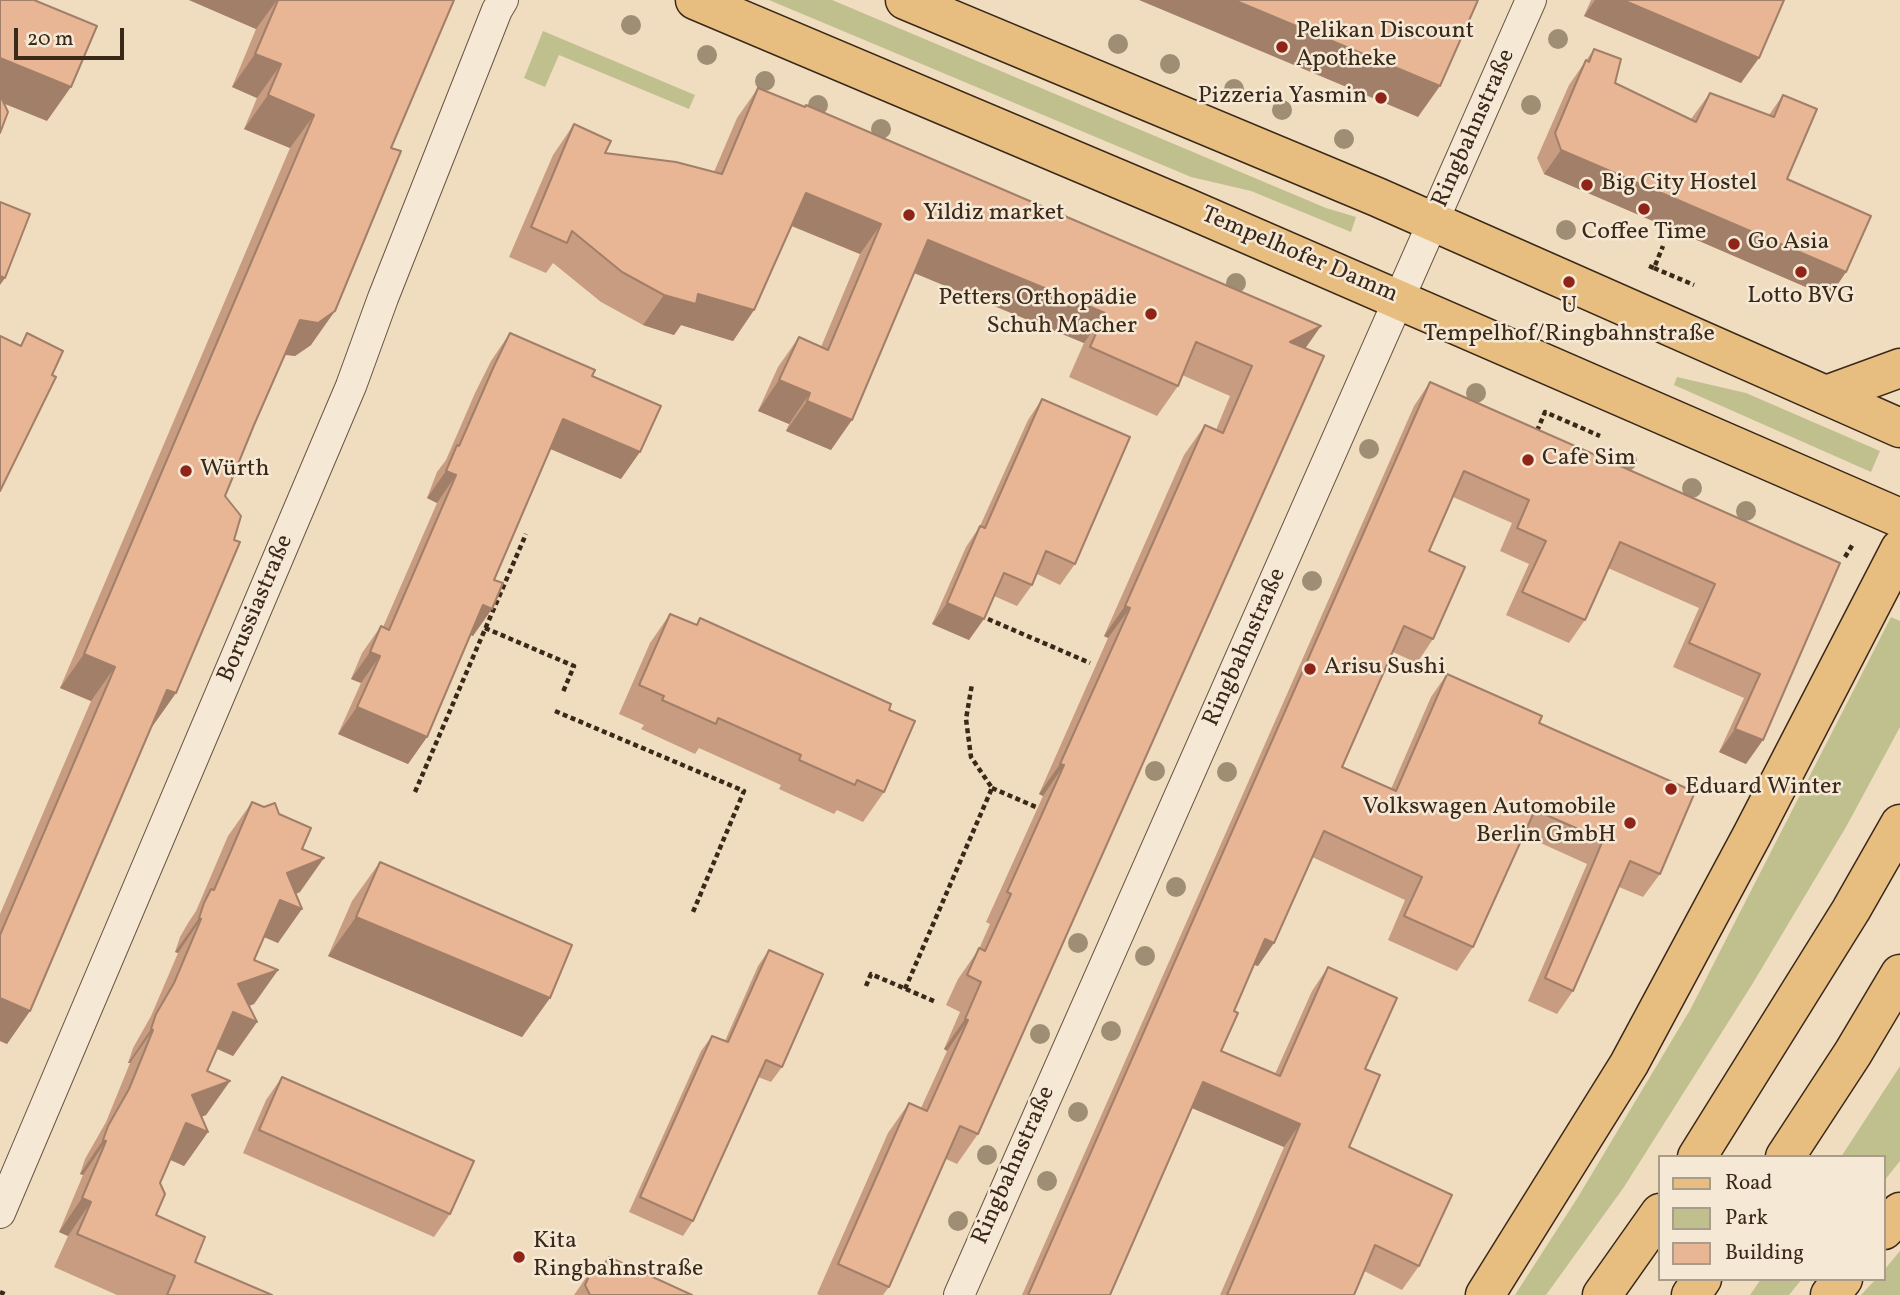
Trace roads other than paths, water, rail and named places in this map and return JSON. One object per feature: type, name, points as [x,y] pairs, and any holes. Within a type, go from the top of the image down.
[{"type":"main road","name":"Tempelhofer Damm","points":[[695,0],[1400,299],[1900,518]]},
{"type":"main road","points":[[905,0],[1434,223],[1900,428]]},
{"type":"main road","points":[[1826,395],[1900,368]]},
{"type":"main road","points":[[1485,1295],[1629,1064],[1752,835],[1900,549]]},
{"type":"main road","points":[[1697,1155],[1795,1002],[1900,824]]},
{"type":"main road","points":[[1786,1155],[1853,1053],[1900,974]]},
{"type":"main road","points":[[1886,1228],[1900,1212]]},
{"type":"main road","points":[[1602,1295],[1658,1216]]},
{"type":"main road","points":[[1830,1295],[1841,1281]]},
{"type":"street","name":"Borussiastraße","points":[[0,1213],[351,386],[383,298],[503,0]]},
{"type":"street","name":"Ringbahnstraße","points":[[959,1295],[1531,0]]},
{"type":"place","name":"Pelikan Discount Apotheke","points":[[1282,47]]},
{"type":"place","name":"Pizzeria Yasmin","points":[[1381,98]]},
{"type":"place","name":"Big City Hostel","points":[[1587,185]]},
{"type":"place","name":"Coffee Time","points":[[1644,209]]},
{"type":"place","name":"Yildiz market","points":[[909,215]]},
{"type":"place","name":"Go Asia","points":[[1734,244]]},
{"type":"place","name":"Lotto BVG","points":[[1801,272]]},
{"type":"place","name":"U Tempelhof/Ringbahnstraße","points":[[1569,282]]},
{"type":"place","name":"Petters Orthopädie Schuh Macher","points":[[1151,314]]},
{"type":"place","name":"Cafe Sim","points":[[1528,460]]},
{"type":"place","name":"Würth","points":[[186,471]]},
{"type":"place","name":"Arisu Sushi","points":[[1310,669]]},
{"type":"place","name":"Eduard Winter","points":[[1671,789]]},
{"type":"place","name":"Volkswagen Automobile Berlin GmbH","points":[[1630,823]]},
{"type":"place","name":"Kita Ringbahnstraße","points":[[519,1257]]}]
